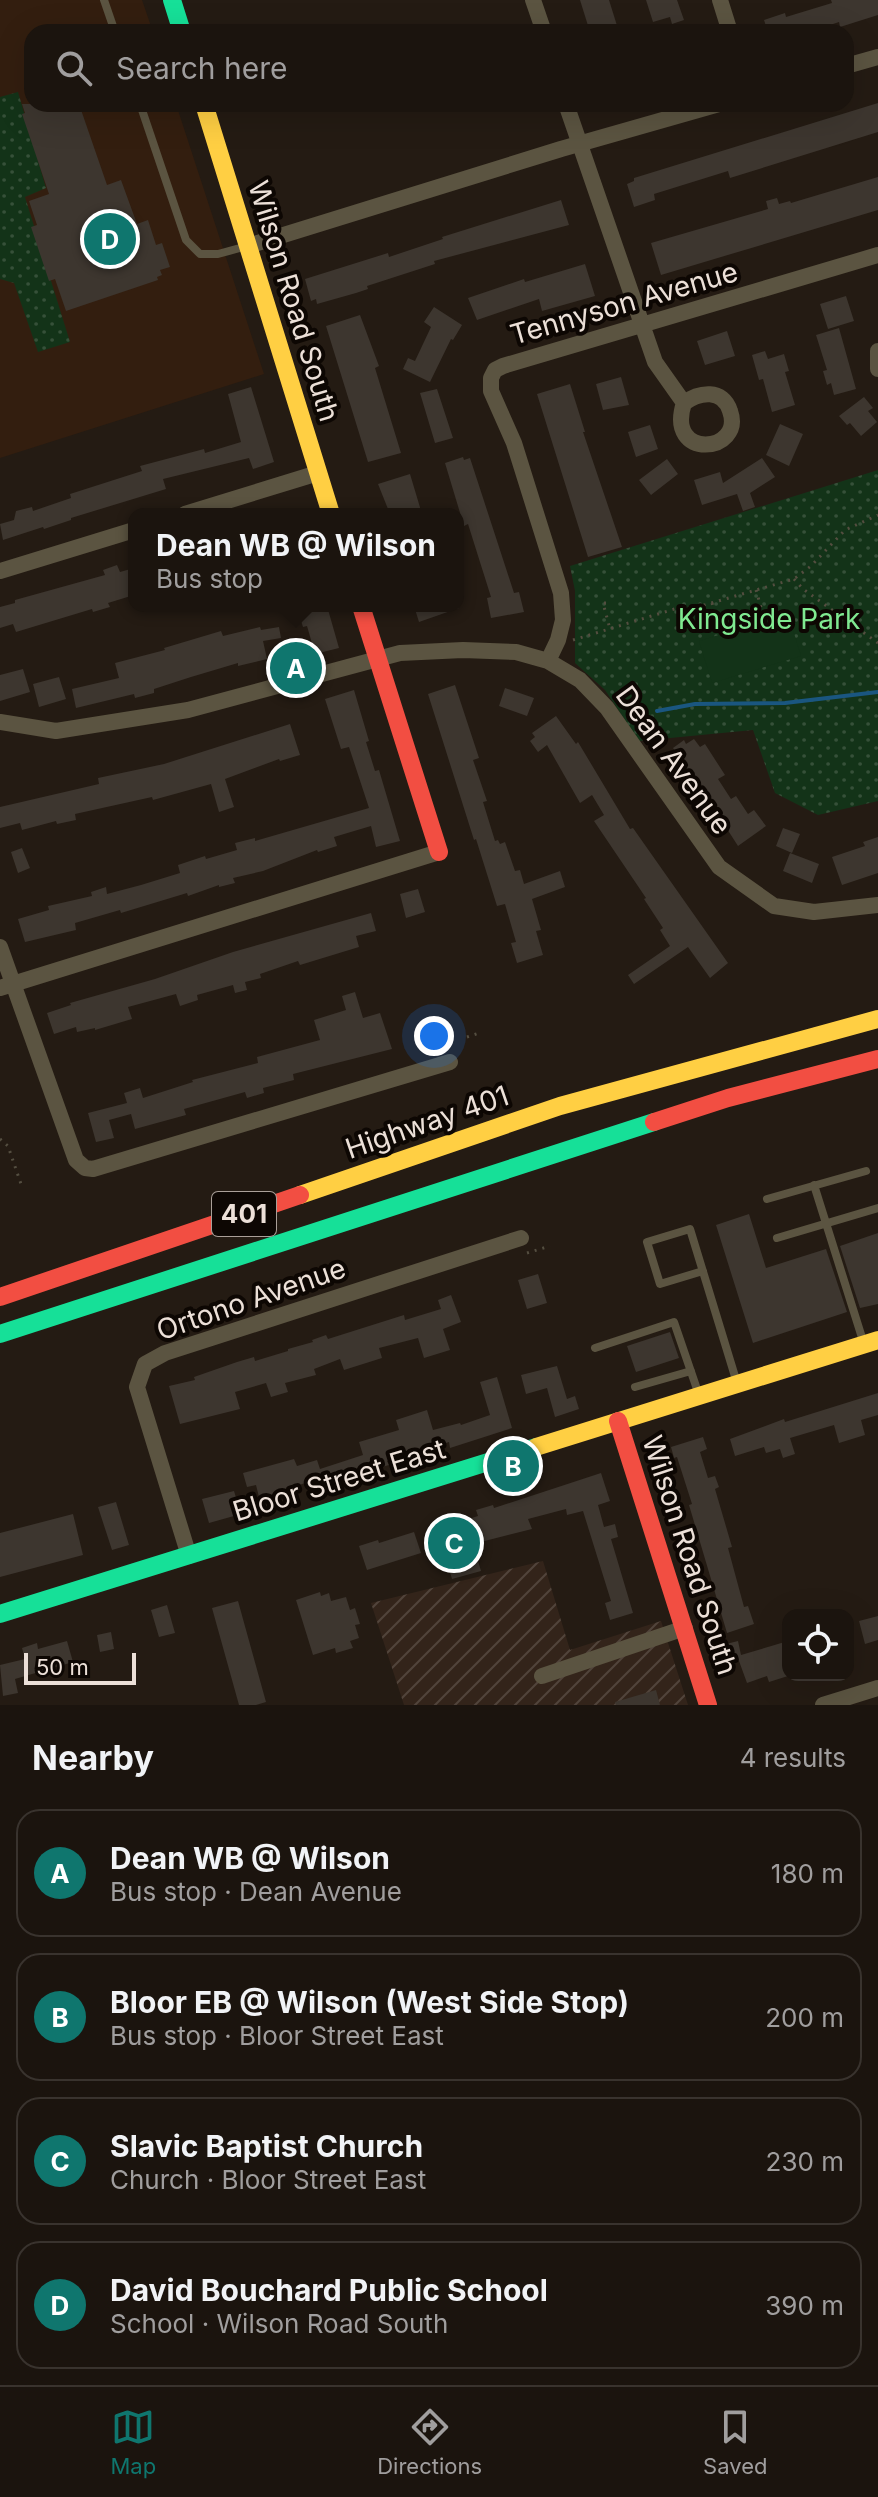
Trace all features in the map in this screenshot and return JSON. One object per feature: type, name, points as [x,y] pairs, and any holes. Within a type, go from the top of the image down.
[{"type":"main road","points":[[172,0],[180,24]]},
{"type":"main road","name":"Wilson Road South","points":[[206,112],[329,508]]},
{"type":"main road","points":[[363,612],[439,852]]},
{"type":"main road","name":"Highway 401","points":[[0,1297],[560,1106],[878,1019]]},
{"type":"main road","name":"401","points":[[0,1334],[728,1098],[878,1059]]},
{"type":"main road","points":[[728,1098],[878,1070]]},
{"type":"main road","name":"Bloor Street East","points":[[0,1614],[871,1342]]},
{"type":"main road","name":"Wilson Road South","points":[[618,1421],[708,1705]]},
{"type":"street","points":[[533,0],[541,24]]},
{"type":"street","points":[[720,0],[728,24]]},
{"type":"street","points":[[854,64],[878,57]]},
{"type":"street","points":[[569,112],[655,362],[684,403]]},
{"type":"street","points":[[248,246],[691,112]]},
{"type":"street","name":"Tennyson Avenue","points":[[548,661],[563,620],[561,593],[514,443],[491,391],[491,378],[495,370],[877,258]]},
{"type":"street","points":[[878,351],[878,369]]},
{"type":"street","points":[[204,508],[318,473]]},
{"type":"street","points":[[0,571],[128,532]]},
{"type":"street","name":"Dean Avenue","points":[[0,722],[56,731],[188,710],[378,658],[411,652],[492,649],[548,661],[580,680],[607,708],[719,867],[774,906],[814,912],[878,905]]},
{"type":"street","points":[[6,986],[439,852]]},
{"type":"street","points":[[0,947],[6,986],[76,1160],[85,1168],[93,1169],[450,1062]]},
{"type":"street","name":"Ortono Avenue","points":[[189,1556],[137,1387],[145,1364],[165,1353],[521,1238]]},
{"type":"street","points":[[542,1676],[685,1628]]},
{"type":"street","points":[[823,1705],[878,1688]]},
{"type":"lane","points":[[104,0],[112,24]]},
{"type":"lane","points":[[143,112],[186,240],[200,254],[218,254],[248,246]]},
{"type":"lane","points":[[767,1199],[866,1171]]},
{"type":"lane","points":[[814,1185],[871,1342]]},
{"type":"lane","points":[[777,1238],[878,1208]]},
{"type":"lane","points":[[703,1271],[660,1284],[647,1242],[690,1229],[738,1384]]},
{"type":"lane","points":[[595,1348],[674,1322],[699,1396]]},
{"type":"lane","points":[[635,1387],[691,1371]]},
{"type":"path","points":[[558,640],[569,641],[681,607],[694,608],[794,579],[811,566],[845,530],[878,515]]},
{"type":"path","points":[[794,579],[803,589],[878,643]]},
{"type":"path","points":[[756,590],[765,621]]},
{"type":"path","points":[[606,603],[603,603],[610,629]]},
{"type":"path","points":[[712,603],[721,634]]},
{"type":"path","points":[[467,1037],[482,1032]]},
{"type":"path","points":[[0,1139],[8,1146],[21,1184]]},
{"type":"shaded area","points":[[0,0],[142,0],[150,24],[24,24],[24,112],[179,112],[264,374],[0,458]]},
{"type":"shaded area","points":[[543,1561],[570,1650],[661,1621],[688,1705],[404,1705],[371,1603]]},
{"type":"green space","points":[[18,92],[46,188],[25,197],[70,342],[38,352],[14,283],[0,279],[0,97]]},
{"type":"green space","name":"Kingside Park","points":[[878,470],[878,801],[818,815],[775,793],[753,730],[639,741],[605,690],[575,663],[575,591],[570,566]]},
{"type":"green space","points":[[788,614],[801,656],[712,683],[699,641]]},
{"type":"building","points":[[580,0],[609,0],[616,24],[588,24]]},
{"type":"building","points":[[646,0],[677,0],[684,20],[672,24],[670,17],[653,22]]},
{"type":"building","points":[[831,0],[878,0],[878,15],[850,24],[765,24],[764,20],[785,13],[786,17],[832,3]]},
{"type":"building","points":[[878,103],[878,132],[730,178],[728,171],[654,194],[655,200],[634,207],[627,184],[634,178]]},
{"type":"building","points":[[82,112],[107,185],[121,180],[137,224],[148,220],[156,245],[162,243],[170,267],[160,270],[162,275],[157,277],[158,280],[66,311],[55,279],[49,281],[31,227],[37,225],[29,201],[49,194],[22,114]]},
{"type":"building","points":[[878,177],[878,210],[661,275],[651,243],[768,209],[766,201],[777,198],[779,204],[791,203]]},
{"type":"building","points":[[561,200],[569,225],[434,261],[435,264],[367,286],[368,289],[356,293],[317,304],[316,299],[311,301],[305,279],[388,253],[389,257]]},
{"type":"building","points":[[585,264],[595,296],[542,311],[539,299],[477,320],[468,298],[524,279],[525,282]]},
{"type":"building","points":[[846,296],[854,321],[828,329],[820,304]]},
{"type":"building","points":[[434,307],[462,325],[451,339],[430,382],[403,369],[408,358],[415,361],[431,327],[424,322]]},
{"type":"building","points":[[360,315],[379,366],[375,368],[401,453],[368,462],[326,326]]},
{"type":"building","points":[[839,328],[856,389],[834,395],[831,383],[827,385],[823,371],[827,370],[816,335]]},
{"type":"building","points":[[727,331],[735,356],[705,365],[697,341]]},
{"type":"building","points":[[765,351],[768,359],[784,354],[789,371],[785,372],[795,405],[772,412],[763,379],[759,380],[752,355]]},
{"type":"building","points":[[621,377],[629,405],[603,410],[596,384]]},
{"type":"building","points":[[570,384],[622,547],[588,557],[537,394]]},
{"type":"building","points":[[251,387],[274,462],[253,469],[249,458],[163,479],[166,489],[3,540],[0,524],[14,520],[16,511],[32,507],[33,511],[71,498],[70,494],[142,471],[140,466],[241,442],[228,394]]},
{"type":"building","points":[[437,389],[453,438],[435,443],[420,393]]},
{"type":"building","points":[[864,397],[873,408],[868,411],[877,422],[861,436],[839,416]]},
{"type":"building","points":[[780,424],[803,434],[789,466],[766,455]]},
{"type":"building","points":[[650,425],[658,449],[636,457],[628,432]]},
{"type":"building","points":[[470,458],[514,593],[519,592],[524,612],[491,618],[487,598],[491,597],[468,524],[464,526],[464,508],[459,508],[445,463]]},
{"type":"building","points":[[762,458],[775,477],[750,493],[755,507],[743,511],[737,494],[702,505],[694,480],[720,472],[723,483]]},
{"type":"building","points":[[667,459],[678,474],[651,495],[639,480]]},
{"type":"building","points":[[410,474],[420,508],[388,508],[378,484]]},
{"type":"building","points":[[117,565],[120,572],[128,570],[128,597],[108,603],[110,607],[93,612],[92,609],[16,632],[13,624],[0,628],[0,607],[105,575],[103,570]]},
{"type":"building","points":[[298,612],[329,612],[339,648],[315,654],[307,626],[303,627]]},
{"type":"building","points":[[416,612],[448,612],[419,622]]},
{"type":"building","points":[[260,627],[261,630],[279,627],[281,638],[263,641],[267,659],[238,666],[238,663],[154,689],[154,693],[135,698],[134,694],[76,708],[72,689],[119,678],[115,663],[221,631],[223,636]]},
{"type":"building","points":[[23,669],[30,692],[0,701],[0,675]]},
{"type":"building","points":[[59,677],[66,699],[39,707],[33,684]]},
{"type":"building","points":[[455,685],[479,758],[473,760],[487,801],[483,802],[495,841],[498,840],[500,844],[505,842],[515,871],[520,870],[524,884],[560,871],[565,887],[532,899],[541,930],[536,931],[543,955],[517,963],[511,943],[516,942],[505,904],[497,906],[428,694]]},
{"type":"building","points":[[505,688],[534,698],[527,716],[499,706]]},
{"type":"building","points":[[354,690],[369,741],[366,742],[375,771],[379,770],[400,841],[376,847],[371,826],[334,837],[337,846],[233,878],[235,883],[188,896],[187,893],[121,913],[120,910],[75,923],[76,930],[25,942],[18,919],[49,910],[48,906],[92,896],[91,892],[106,887],[107,894],[141,885],[180,873],[178,865],[237,850],[235,843],[255,838],[255,841],[369,808],[349,747],[341,749],[325,699]]},
{"type":"building","points":[[556,716],[576,744],[578,742],[630,829],[633,828],[728,963],[710,978],[688,947],[634,984],[628,975],[670,946],[646,898],[594,821],[604,815],[592,795],[580,803],[547,745],[538,752],[530,741],[535,737],[532,733]]},
{"type":"building","points":[[290,724],[300,755],[279,759],[225,779],[234,807],[219,812],[211,784],[153,800],[152,797],[75,814],[76,820],[57,824],[56,821],[22,830],[20,823],[0,828],[0,807],[99,784],[98,778],[164,764]]},
{"type":"building","points":[[694,739],[700,747],[705,744],[725,775],[718,779],[731,799],[736,796],[748,814],[754,810],[766,826],[738,846],[702,790],[699,792],[678,761],[681,760],[673,748],[684,740],[686,744]]},
{"type":"building","points":[[783,828],[800,834],[792,853],[776,846]]},
{"type":"building","points":[[878,837],[878,873],[842,885],[832,857],[865,846],[863,842]]},
{"type":"building","points":[[22,848],[30,868],[18,873],[11,852]]},
{"type":"building","points":[[790,853],[819,864],[812,883],[783,871]]},
{"type":"building","points":[[418,889],[425,912],[406,918],[400,894]]},
{"type":"building","points":[[371,913],[376,931],[356,936],[359,947],[300,965],[298,961],[260,974],[261,978],[245,982],[247,990],[235,993],[233,985],[197,995],[198,1000],[180,1006],[176,994],[128,1007],[132,1019],[95,1030],[77,1032],[76,1027],[54,1034],[47,1013],[70,1003]]},
{"type":"building","points":[[355,992],[363,1018],[380,1013],[392,1049],[293,1074],[294,1080],[263,1088],[264,1093],[247,1098],[245,1092],[184,1109],[186,1115],[135,1129],[131,1114],[109,1120],[114,1138],[96,1142],[88,1113],[127,1103],[124,1093],[140,1088],[143,1098],[192,1080],[258,1063],[257,1057],[320,1040],[314,1020],[346,1010],[342,996]]},
{"type":"building","points":[[749,1214],[766,1268],[826,1249],[847,1312],[753,1343],[716,1225]]},
{"type":"building","points":[[878,1233],[878,1304],[860,1308],[840,1246]]},
{"type":"building","points":[[538,1274],[547,1303],[527,1309],[518,1280]]},
{"type":"building","points":[[451,1295],[461,1322],[443,1329],[450,1350],[424,1358],[418,1338],[379,1348],[382,1358],[344,1370],[340,1359],[314,1369],[316,1375],[285,1383],[288,1392],[271,1397],[266,1383],[235,1392],[240,1409],[180,1424],[169,1386],[195,1380],[194,1377],[254,1357],[255,1361],[288,1351],[326,1335],[328,1339],[404,1315],[405,1320],[441,1309],[438,1300]]},
{"type":"building","points":[[670,1332],[679,1358],[636,1372],[627,1346]]},
{"type":"building","points":[[557,1366],[567,1399],[575,1396],[579,1409],[555,1417],[547,1388],[526,1394],[521,1375]]},
{"type":"building","points":[[497,1377],[512,1428],[450,1448],[449,1442],[387,1461],[389,1465],[325,1483],[326,1486],[308,1491],[305,1483],[276,1493],[277,1497],[260,1501],[256,1485],[247,1487],[243,1473],[294,1459],[297,1466],[317,1460],[320,1469],[363,1455],[359,1442],[399,1430],[396,1420],[427,1410],[433,1430],[490,1415],[480,1382]]},
{"type":"building","points":[[878,1393],[878,1415],[861,1420],[865,1435],[839,1443],[834,1425],[790,1438],[795,1454],[783,1458],[780,1449],[766,1453],[764,1447],[735,1456],[730,1439],[784,1419],[785,1422]]},
{"type":"building","points":[[703,1437],[707,1449],[700,1452],[708,1478],[715,1476],[719,1487],[715,1489],[732,1547],[728,1548],[744,1607],[748,1606],[754,1624],[727,1633],[689,1505],[692,1504],[671,1447]]},
{"type":"building","points":[[601,1473],[610,1501],[598,1505],[604,1527],[615,1524],[618,1537],[611,1539],[633,1613],[610,1620],[605,1603],[611,1601],[583,1511],[567,1515],[566,1509],[528,1519],[532,1529],[473,1544],[481,1571],[452,1579],[437,1529],[478,1516],[476,1510],[493,1505],[494,1508]]},
{"type":"building","points":[[234,1491],[241,1514],[209,1523],[202,1499]]},
{"type":"building","points":[[116,1502],[129,1545],[112,1550],[98,1507]]},
{"type":"building","points":[[73,1514],[83,1555],[0,1577],[0,1533]]},
{"type":"building","points":[[414,1532],[421,1553],[367,1570],[359,1546]]},
{"type":"building","points":[[320,1592],[321,1596],[329,1593],[331,1601],[346,1597],[350,1610],[355,1608],[360,1624],[355,1625],[359,1638],[350,1641],[353,1648],[336,1653],[335,1648],[313,1655],[296,1600]]},
{"type":"building","points":[[238,1601],[266,1702],[256,1705],[239,1705],[212,1608]]},
{"type":"building","points":[[167,1605],[175,1633],[159,1637],[151,1610]]},
{"type":"building","points":[[878,1616],[878,1640],[865,1644],[859,1621]]},
{"type":"building","points":[[111,1632],[114,1649],[100,1652],[97,1635]]},
{"type":"building","points":[[67,1641],[73,1662],[15,1679],[18,1693],[3,1696],[0,1665],[25,1659],[22,1648],[37,1643],[38,1649]]},
{"type":"building","points":[[738,1641],[741,1655],[782,1643],[782,1678],[769,1682],[767,1676],[747,1683],[739,1661],[727,1664],[722,1645]]},
{"type":"building","points":[[656,1690],[660,1705],[616,1705],[615,1702]]},
{"type":"waterway","points":[[657,711],[695,704],[785,703],[878,692]]},
{"type":"traffic: fast","points":[[172,0],[180,24]]},
{"type":"traffic: fast","points":[[0,1334],[654,1122]]},
{"type":"traffic: fast","points":[[0,1614],[536,1447]]},
{"type":"traffic: slow","points":[[206,112],[329,508]]},
{"type":"traffic: slow","points":[[300,1195],[560,1106],[878,1019]]},
{"type":"traffic: slow","points":[[536,1447],[878,1340]]},
{"type":"traffic: jam","points":[[363,612],[439,852]]},
{"type":"traffic: jam","points":[[654,1122],[728,1098],[878,1059]]},
{"type":"traffic: jam","points":[[0,1297],[300,1195]]},
{"type":"traffic: jam","points":[[618,1421],[708,1705]]},
{"type":"place","name":"David Bouchard Public School","points":[[110,239]]},
{"type":"place","name":"Dean WB @ Wilson","points":[[296,668]]},
{"type":"place","name":"Bloor EB @ Wilson (West Side Stop)","points":[[513,1466]]},
{"type":"place","name":"Slavic Baptist Church","points":[[454,1543]]}]
